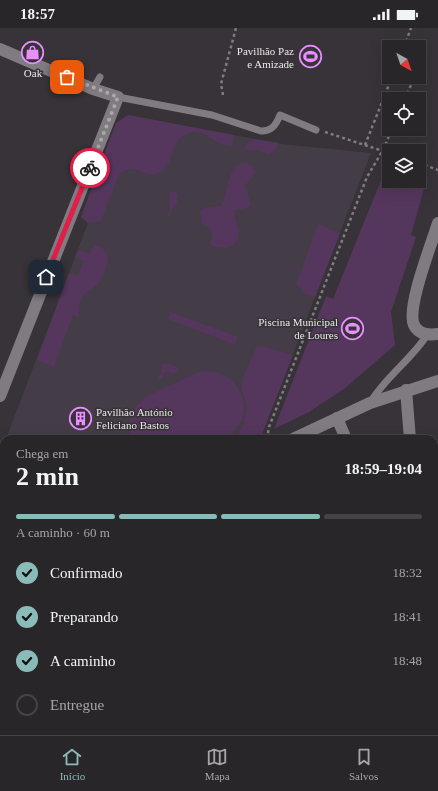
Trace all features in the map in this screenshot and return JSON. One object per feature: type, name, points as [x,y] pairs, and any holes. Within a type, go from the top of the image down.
[{"type":"street","points":[[0,49],[93,89],[118,97],[0,396]]},
{"type":"street","points":[[433,334],[418,330],[414,325],[412,315],[415,295],[438,223]]},
{"type":"street","points":[[301,435],[370,403],[436,380]]},
{"type":"street","points":[[406,390],[410,435]]},
{"type":"street","points":[[337,418],[344,435]]},
{"type":"lane","points":[[93,89],[100,77]]},
{"type":"lane","points":[[118,97],[212,115],[261,131],[267,131],[272,128],[276,124],[280,115],[316,130]]},
{"type":"lane","points":[[370,403],[377,390],[433,334]]},
{"type":"path","points":[[223,95],[221,84],[236,28]]},
{"type":"path","points":[[407,40],[411,28]]},
{"type":"path","points":[[365,145],[389,84]]},
{"type":"path","points":[[316,130],[382,150]]},
{"type":"path","points":[[268,435],[269,427],[367,177],[382,152]]},
{"type":"path","points":[[426,166],[438,170]]},
{"type":"shaded area","points":[[128,115],[281,144],[371,153],[262,435],[8,435],[88,223],[81,217],[116,123]]},
{"type":"shaded area","points":[[128,115],[234,135],[232,146],[219,143],[206,135],[197,132],[185,134],[176,143],[167,167],[162,171],[156,174],[150,174],[134,169],[123,171],[118,177],[101,221],[88,223],[81,217],[116,123]]},
{"type":"shaded area","points":[[255,139],[279,143],[275,150],[268,154],[255,150],[244,150],[247,143]]},
{"type":"shaded area","points":[[245,162],[252,166],[255,172],[253,177],[245,185],[250,206],[244,210],[238,209],[235,211],[235,218],[239,230],[238,239],[235,244],[228,248],[214,247],[210,243],[212,235],[211,230],[201,223],[200,211],[207,207],[221,206],[234,168]]},
{"type":"shaded area","name":"Piscina Municipal de Loures","points":[[382,178],[382,188],[424,188],[411,235],[416,237],[391,312],[395,345],[344,389],[309,412],[274,429],[326,296],[333,299]]},
{"type":"shaded area","points":[[175,191],[178,195],[177,203],[173,207],[169,218],[167,216],[170,209],[169,195],[171,192]]},
{"type":"shaded area","points":[[318,224],[340,233],[315,297],[304,293],[296,284]]},
{"type":"shaded area","points":[[94,244],[106,252],[108,255],[108,263],[99,283],[86,292],[83,296],[79,317],[73,315],[54,367],[37,360],[69,273],[78,276],[84,261],[75,257],[78,250],[90,254]]},
{"type":"shaded area","points":[[171,312],[238,337],[235,345],[168,319]]},
{"type":"shaded area","points":[[261,346],[293,355],[262,435],[237,435],[245,422],[243,421],[246,405],[242,384],[244,375],[256,348]]},
{"type":"shaded area","points":[[165,363],[177,366],[178,371],[174,374],[166,372],[160,380],[158,377],[161,373],[162,365]]},
{"type":"shaded area","points":[[204,371],[218,373],[229,379],[238,388],[243,398],[244,410],[241,421],[234,431],[228,435],[131,435],[130,420],[138,404],[142,400],[147,396],[196,373]]},
{"type":"way so far","points":[[67,77],[93,89],[118,97],[90,168]]},
{"type":"place","name":"Oak","points":[[33,53]]},
{"type":"place","name":"Pavilhão Paz e Amizade","points":[[310,57]]},
{"type":"place","name":"Piscina Municipal de Loures","points":[[353,328]]},
{"type":"place","name":"Pavilhão António Feliciano Bastos","points":[[81,418]]},
{"type":"route","points":[[46,277],[90,168]]}]
